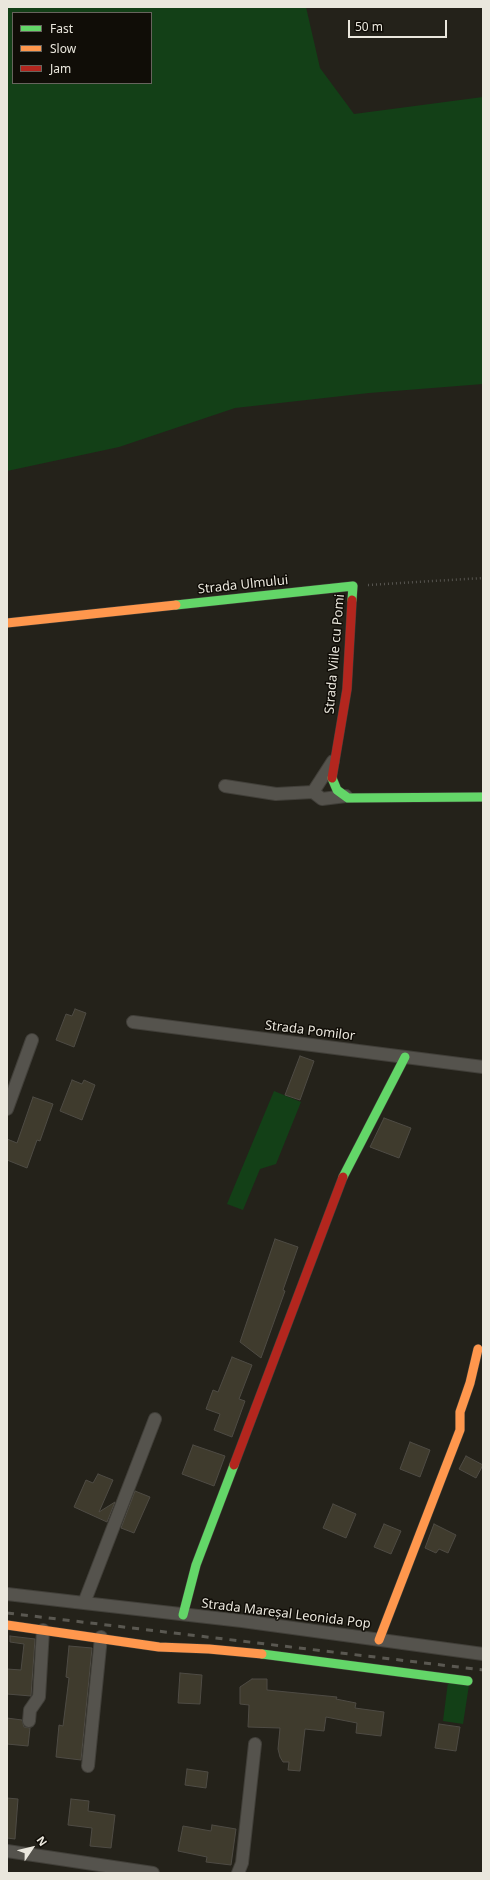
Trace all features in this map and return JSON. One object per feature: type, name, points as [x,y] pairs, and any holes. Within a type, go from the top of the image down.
[{"type":"street","name":"Strada Ulmului","points":[[7,624],[353,586]]},
{"type":"street","name":"Strada Viile cu Pomi","points":[[346,796],[338,790],[332,780],[347,689],[353,586]]},
{"type":"street","points":[[313,792],[336,756]]},
{"type":"street","points":[[225,786],[276,794],[313,792],[322,799],[346,796],[348,798],[483,798]]},
{"type":"street","name":"Strada Pomilor","points":[[133,1022],[483,1067]]},
{"type":"street","points":[[7,1109],[32,1040]]},
{"type":"street","points":[[183,1614],[196,1565],[344,1171],[405,1057]]},
{"type":"street","points":[[379,1640],[460,1430],[460,1412],[470,1383],[478,1349]]},
{"type":"street","points":[[84,1603],[155,1419]]},
{"type":"street","name":"Strada Mareșal Leonida Pop","points":[[7,1594],[183,1614],[483,1654]]},
{"type":"street","points":[[7,1625],[101,1637],[159,1647],[209,1649],[301,1658],[468,1681]]},
{"type":"street","points":[[29,1721],[30,1710],[39,1697],[43,1630]]},
{"type":"street","points":[[88,1766],[101,1637]]},
{"type":"street","points":[[238,1873],[242,1863],[255,1744]]},
{"type":"street","points":[[7,1851],[153,1873]]},
{"type":"path","points":[[353,586],[483,578]]},
{"type":"green space","points":[[7,7],[306,7],[320,68],[354,114],[483,97],[483,384],[369,393],[235,408],[119,447],[7,471]]},
{"type":"green space","points":[[274,1091],[301,1102],[276,1164],[260,1169],[243,1210],[227,1204]]},
{"type":"green space","points":[[448,1682],[469,1685],[463,1724],[443,1721]]},
{"type":"building","points":[[75,1009],[86,1013],[74,1047],[56,1040],[66,1014],[72,1016]]},
{"type":"building","points":[[300,1056],[314,1061],[300,1100],[285,1095]]},
{"type":"building","points":[[72,1080],[82,1084],[84,1080],[95,1085],[82,1120],[60,1111]]},
{"type":"building","points":[[33,1097],[53,1104],[40,1141],[37,1140],[27,1168],[7,1160],[7,1139],[17,1143]]},
{"type":"building","points":[[384,1118],[411,1128],[399,1158],[370,1147]]},
{"type":"building","points":[[275,1239],[298,1247],[283,1290],[285,1291],[261,1358],[240,1342]]},
{"type":"building","points":[[232,1357],[252,1365],[239,1399],[245,1401],[232,1437],[214,1430],[220,1414],[206,1409],[213,1390],[218,1392]]},
{"type":"building","points":[[410,1442],[430,1450],[420,1477],[400,1469]]},
{"type":"building","points":[[193,1445],[225,1456],[214,1486],[182,1474]]},
{"type":"building","points":[[466,1456],[483,1465],[476,1478],[459,1469]]},
{"type":"building","points":[[98,1474],[113,1480],[99,1512],[115,1502],[107,1522],[74,1507],[86,1480],[93,1483]]},
{"type":"building","points":[[135,1491],[150,1497],[134,1533],[121,1528]]},
{"type":"building","points":[[333,1504],[356,1514],[346,1538],[323,1528]]},
{"type":"building","points":[[384,1524],[401,1531],[391,1554],[374,1547]]},
{"type":"building","points":[[434,1524],[456,1535],[448,1553],[439,1549],[436,1553],[425,1548]]},
{"type":"building","points":[[10,1636],[35,1639],[31,1696],[7,1694],[7,1669],[21,1670],[24,1644],[10,1642]]},
{"type":"building","points":[[69,1646],[92,1648],[81,1760],[56,1757],[59,1725],[63,1726],[69,1678],[66,1677]]},
{"type":"building","points":[[180,1673],[202,1675],[200,1704],[178,1703]]},
{"type":"building","points":[[252,1679],[267,1679],[267,1690],[337,1697],[336,1699],[356,1703],[355,1708],[384,1712],[381,1736],[356,1733],[357,1723],[326,1717],[324,1731],[305,1729],[300,1771],[288,1770],[289,1762],[283,1762],[278,1749],[280,1728],[248,1727],[249,1705],[240,1704],[240,1687]]},
{"type":"building","points":[[7,1718],[22,1720],[24,1727],[30,1728],[28,1746],[7,1744]]},
{"type":"building","points":[[439,1724],[460,1727],[456,1751],[435,1748]]},
{"type":"building","points":[[187,1769],[208,1772],[206,1788],[185,1785]]},
{"type":"building","points":[[7,1798],[18,1799],[15,1839],[7,1838]]},
{"type":"building","points":[[71,1799],[89,1801],[88,1811],[115,1815],[111,1848],[90,1846],[92,1828],[68,1825]]},
{"type":"building","points":[[212,1825],[236,1829],[231,1865],[206,1862],[207,1857],[178,1851],[183,1826],[211,1831]]},
{"type":"railway","points":[[7,1613],[483,1670]]},
{"type":"traffic: fast","points":[[176,605],[353,586],[352,600]]},
{"type":"traffic: fast","points":[[332,778],[337,790],[348,798],[483,797]]},
{"type":"traffic: fast","points":[[343,1177],[405,1057]]},
{"type":"traffic: fast","points":[[183,1615],[196,1565],[234,1465]]},
{"type":"traffic: fast","points":[[262,1654],[468,1681]]},
{"type":"traffic: slow","points":[[7,623],[176,605]]},
{"type":"traffic: slow","points":[[379,1640],[460,1430],[460,1412],[470,1383],[478,1349]]},
{"type":"traffic: slow","points":[[7,1625],[159,1647],[209,1649],[262,1654]]},
{"type":"traffic: jam","points":[[332,778],[347,689],[352,600]]},
{"type":"traffic: jam","points":[[234,1465],[343,1177]]}]
